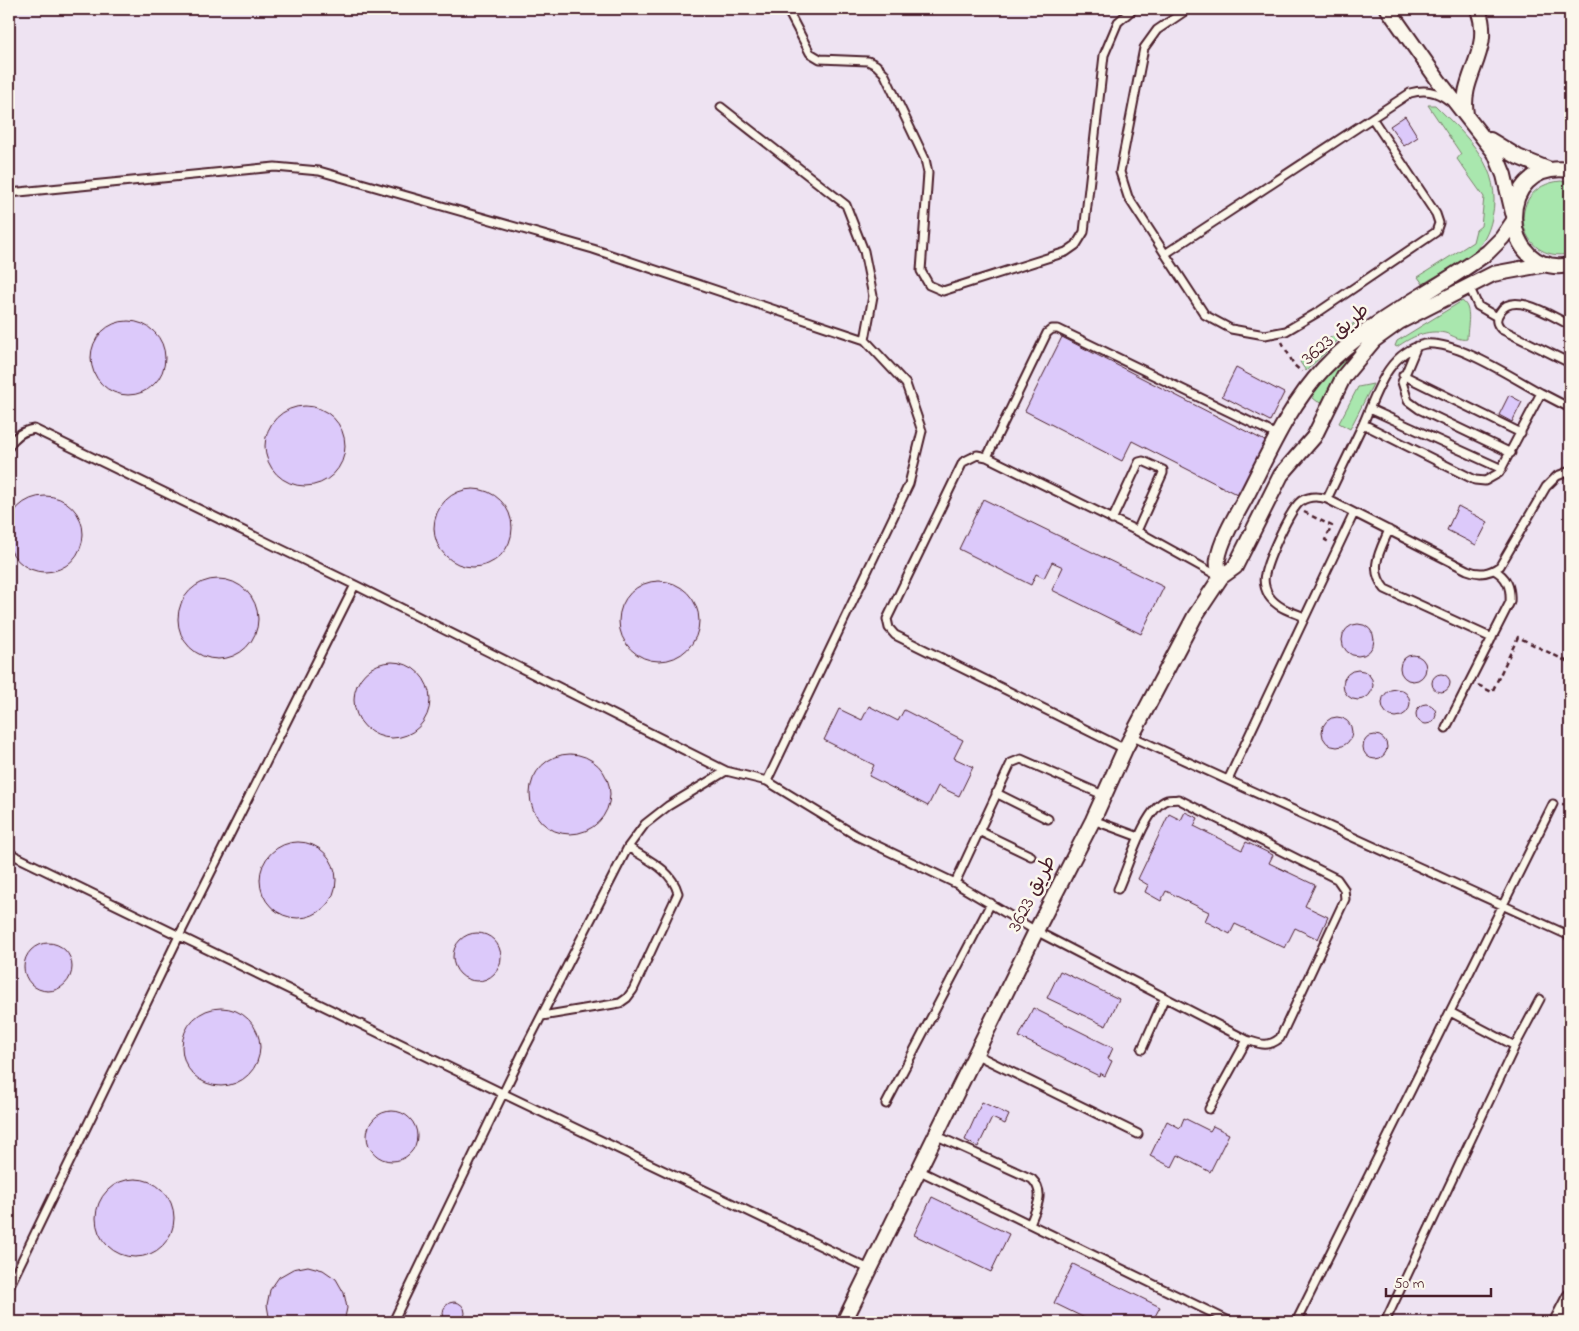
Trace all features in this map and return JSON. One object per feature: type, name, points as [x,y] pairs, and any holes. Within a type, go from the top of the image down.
[{"type":"street","points":[[1388,9],[1443,88],[1482,133],[1500,164],[1518,240],[1538,260],[1547,264]]},
{"type":"street","points":[[1466,114],[1467,91],[1481,49],[1482,27],[1478,9]]},
{"type":"street","points":[[1443,88],[1455,92],[1467,91]]},
{"type":"street","points":[[1482,133],[1501,148],[1550,170],[1570,170]]},
{"type":"street","name":"طريق 3623","points":[[1221,577],[1217,560],[1223,546],[1277,436],[1295,404],[1313,381],[1338,355],[1365,332],[1488,252],[1502,238],[1513,218],[1522,189],[1534,177],[1550,170]]},
{"type":"street","name":"طريق 3623","points":[[871,1264],[1093,820],[1128,743],[1195,616],[1221,577],[1235,567],[1281,475],[1314,437],[1336,389],[1353,363],[1374,340],[1399,322],[1469,286],[1505,270],[1547,264],[1570,265]]},
{"type":"street","points":[[844,1322],[871,1264]]},
{"type":"street","points":[[1557,1322],[1570,1296]]},
{"type":"lane","points":[[787,9],[810,52],[820,59],[868,61],[876,65],[884,73],[925,159],[928,173],[921,271],[929,285],[943,291],[1066,252],[1076,245],[1084,232],[1088,210],[1093,144],[1104,55],[1118,22],[1133,9]]},
{"type":"lane","points":[[1188,9],[1156,30],[1144,48],[1121,163],[1124,190],[1199,307],[1213,321],[1231,329],[1265,335],[1278,334],[1293,328],[1432,235],[1438,228],[1436,214],[1372,118]]},
{"type":"lane","points":[[1165,254],[1410,93],[1418,91],[1435,92],[1466,114]]},
{"type":"lane","points":[[721,107],[846,205],[864,251],[873,296],[865,340]]},
{"type":"lane","points":[[9,193],[275,167],[319,171],[594,249],[865,340],[906,384],[922,431],[909,484],[767,781]]},
{"type":"lane","points":[[1469,286],[1478,306],[1497,317]]},
{"type":"lane","points":[[1570,325],[1521,302],[1510,302],[1501,309],[1496,324],[1501,329],[1570,363]]},
{"type":"lane","points":[[987,457],[1047,333],[1052,329],[1058,329],[1277,436]]},
{"type":"lane","points":[[1327,499],[1390,367],[1401,354],[1417,346],[1433,343],[1449,346],[1570,408]]},
{"type":"lane","points":[[1417,346],[1403,375],[1403,389],[1413,406],[1511,452]]},
{"type":"lane","points":[[1403,375],[1521,433]]},
{"type":"lane","points":[[1363,424],[1475,480],[1490,479],[1502,469],[1541,393]]},
{"type":"lane","points":[[1370,409],[1502,469]]},
{"type":"lane","points":[[9,447],[13,439],[23,431],[34,429],[355,585],[726,771],[767,781],[857,836],[955,883],[1036,931],[1164,999],[1247,1040],[1266,1045],[1272,1044],[1280,1038],[1345,900],[1344,889],[1337,879],[1178,799],[1166,800],[1156,808],[1139,837],[1118,889]]},
{"type":"lane","points":[[1221,577],[1137,531],[987,457],[976,455],[963,462],[887,619],[889,628],[895,635],[1128,743],[1228,780],[1570,936]]},
{"type":"lane","points":[[1112,520],[1139,462],[1144,461],[1163,470],[1163,473],[1137,531]]},
{"type":"lane","points":[[1305,617],[1273,602],[1266,589],[1265,574],[1295,507],[1310,497],[1327,499],[1473,573],[1494,570],[1504,560],[1546,487],[1557,476],[1570,470]]},
{"type":"lane","points":[[1228,780],[1354,513]]},
{"type":"lane","points":[[1389,530],[1376,564],[1377,577],[1385,589],[1492,638]]},
{"type":"lane","points":[[1446,728],[1507,609],[1510,594],[1506,580],[1494,570]]},
{"type":"lane","points":[[9,1287],[179,936],[355,585]]},
{"type":"lane","points":[[955,883],[1010,763],[1021,759],[1103,795]]},
{"type":"lane","points":[[393,1322],[526,1048],[628,846],[645,824],[668,806],[726,771]]},
{"type":"lane","points":[[996,793],[1048,819]]},
{"type":"lane","points":[[1296,1322],[1553,804]]},
{"type":"lane","points":[[1093,820],[1139,837]]},
{"type":"lane","points":[[979,830],[1031,856]]},
{"type":"lane","points":[[542,1016],[620,1003],[633,990],[678,893],[674,881],[665,871],[628,846]]},
{"type":"lane","points":[[9,853],[505,1091],[729,1202],[871,1264]]},
{"type":"lane","points":[[886,1104],[990,903]]},
{"type":"lane","points":[[1142,1049],[1164,999]]},
{"type":"lane","points":[[1385,1322],[1515,1046],[1540,999]]},
{"type":"lane","points":[[1450,1012],[1515,1046]]},
{"type":"lane","points":[[1209,1108],[1247,1040]]},
{"type":"lane","points":[[975,1054],[1138,1134]]},
{"type":"lane","points":[[936,1135],[1032,1179],[1038,1185],[1041,1194],[1030,1224]]},
{"type":"lane","points":[[918,1170],[1231,1322]]},
{"type":"path","points":[[1278,334],[1294,365],[1313,381]]},
{"type":"path","points":[[1470,681],[1492,692],[1518,637],[1570,663]]},
{"type":"shaded area","points":[[9,9],[1570,9],[1570,1322],[9,1322]]},
{"type":"green space","points":[[1428,105],[1435,105],[1459,129],[1480,155],[1488,169],[1494,200],[1489,228],[1479,247],[1460,262],[1423,284],[1418,277],[1473,242],[1476,230],[1481,226],[1484,197],[1457,159],[1461,154]]},
{"type":"green space","points":[[1561,181],[1570,183],[1570,254],[1551,254],[1537,248],[1528,237],[1524,223],[1524,209],[1531,196],[1543,186]]},
{"type":"green space","points":[[1462,301],[1467,308],[1469,318],[1467,339],[1459,339],[1445,333],[1432,332],[1408,340],[1397,347],[1395,346],[1397,341]]},
{"type":"green space","points":[[1359,320],[1306,371],[1300,362],[1314,348]]},
{"type":"green space","points":[[1348,355],[1354,357],[1325,401],[1318,402],[1313,398],[1313,392],[1336,365]]},
{"type":"green space","points":[[1373,384],[1350,429],[1339,423],[1358,387]]},
{"type":"building","points":[[1405,116],[1418,137],[1404,146],[1390,126]]},
{"type":"building","points":[[128,321],[149,327],[159,337],[165,358],[159,379],[149,389],[128,395],[107,389],[97,379],[91,358],[97,337],[107,327]]},
{"type":"building","points":[[1062,337],[1267,442],[1240,496],[1132,441],[1122,461],[1025,411]]},
{"type":"building","points":[[1236,368],[1284,393],[1270,421],[1222,396]]},
{"type":"building","points":[[1509,395],[1522,402],[1512,422],[1499,415]]},
{"type":"building","points":[[305,406],[320,409],[333,418],[342,431],[345,446],[342,461],[333,474],[320,483],[305,486],[290,483],[277,474],[268,461],[265,446],[268,431],[277,418],[290,409]]},
{"type":"building","points":[[473,489],[488,492],[505,506],[509,513],[512,528],[509,543],[495,560],[488,564],[473,567],[458,564],[441,550],[437,543],[434,528],[437,513],[451,496],[458,492]]},
{"type":"building","points":[[38,496],[52,496],[66,502],[77,513],[81,519],[83,534],[81,549],[72,561],[60,570],[38,572],[24,566],[13,555],[7,541],[7,527],[13,513],[24,502]]},
{"type":"building","points":[[983,499],[1164,587],[1141,634],[1052,590],[1063,567],[1052,562],[1044,578],[1036,574],[1031,585],[959,549]]},
{"type":"building","points":[[1458,506],[1488,522],[1476,545],[1447,530]]},
{"type":"building","points":[[210,579],[226,579],[247,590],[258,611],[258,627],[247,648],[226,659],[210,659],[196,653],[184,641],[178,627],[178,611],[184,597],[196,585]]},
{"type":"building","points":[[659,581],[674,584],[687,593],[696,606],[699,621],[696,636],[687,649],[674,658],[659,661],[644,658],[631,649],[622,636],[619,621],[622,606],[631,593],[644,584]]},
{"type":"building","points":[[1358,624],[1364,625],[1369,629],[1373,634],[1373,646],[1369,651],[1364,655],[1358,656],[1352,655],[1347,651],[1343,646],[1342,640],[1343,634],[1347,629],[1352,625]]},
{"type":"building","points":[[1413,655],[1422,659],[1426,668],[1422,677],[1413,681],[1404,677],[1400,668],[1404,659]]},
{"type":"building","points":[[392,662],[407,665],[419,673],[427,685],[430,700],[427,715],[419,727],[407,735],[392,738],[377,735],[365,727],[357,715],[354,700],[357,685],[365,673],[377,665]]},
{"type":"building","points":[[1358,670],[1364,671],[1372,679],[1372,691],[1364,699],[1358,700],[1352,699],[1344,691],[1343,685],[1344,679],[1352,671]]},
{"type":"building","points":[[1437,674],[1445,674],[1450,679],[1448,690],[1437,692],[1432,687],[1432,679]]},
{"type":"building","points":[[1396,689],[1406,693],[1410,703],[1406,713],[1396,717],[1386,713],[1382,703],[1386,693]]},
{"type":"building","points":[[1426,704],[1433,707],[1436,714],[1433,721],[1426,724],[1419,721],[1416,714],[1419,707]]},
{"type":"building","points":[[869,706],[898,721],[904,710],[963,740],[954,758],[973,767],[959,796],[938,786],[928,806],[869,776],[874,765],[824,740],[839,709],[862,720]]},
{"type":"building","points":[[1337,717],[1348,721],[1352,732],[1348,743],[1337,747],[1326,743],[1322,732],[1326,721]]},
{"type":"building","points":[[1375,735],[1383,739],[1387,747],[1383,755],[1375,759],[1367,755],[1363,747],[1367,739]]},
{"type":"building","points":[[570,754],[585,757],[598,766],[607,779],[610,794],[607,809],[598,822],[585,831],[570,834],[555,831],[542,822],[533,809],[530,794],[533,779],[542,766],[555,757]]},
{"type":"building","points":[[1185,812],[1198,818],[1194,826],[1242,850],[1246,842],[1273,855],[1269,863],[1315,885],[1305,906],[1328,917],[1318,939],[1295,928],[1285,948],[1235,924],[1230,934],[1205,921],[1209,912],[1166,891],[1161,901],[1145,892],[1148,885],[1138,879],[1169,814],[1181,820]]},
{"type":"building","points":[[298,842],[313,845],[325,853],[333,865],[336,880],[333,895],[325,907],[313,915],[298,918],[283,915],[271,907],[263,895],[260,880],[263,865],[271,853],[283,845]]},
{"type":"building","points":[[472,933],[482,933],[494,940],[501,952],[501,962],[494,974],[482,981],[472,981],[464,977],[457,970],[453,962],[453,952],[457,944],[464,937]]},
{"type":"building","points":[[48,943],[57,945],[65,950],[70,958],[72,967],[70,976],[65,984],[57,989],[48,991],[39,989],[31,984],[26,976],[24,967],[26,958],[31,950],[39,945]]},
{"type":"building","points":[[1060,971],[1119,999],[1106,1026],[1047,998]]},
{"type":"building","points":[[221,1008],[236,1011],[249,1019],[257,1032],[260,1047],[257,1062],[249,1075],[236,1083],[221,1086],[206,1083],[193,1075],[185,1062],[182,1047],[185,1032],[193,1019],[206,1011]]},
{"type":"building","points":[[1033,1008],[1113,1048],[1108,1059],[1112,1061],[1105,1076],[1100,1073],[1099,1076],[1019,1037]]},
{"type":"building","points":[[982,1102],[1009,1115],[1005,1124],[992,1118],[978,1147],[965,1140]]},
{"type":"building","points":[[387,1111],[397,1111],[410,1118],[417,1131],[417,1141],[410,1154],[397,1161],[387,1161],[378,1157],[371,1150],[367,1141],[367,1131],[371,1122],[378,1115]]},
{"type":"building","points":[[1184,1118],[1210,1131],[1213,1126],[1229,1134],[1210,1172],[1178,1155],[1172,1167],[1150,1156],[1167,1121],[1180,1128]]},
{"type":"building","points":[[135,1179],[150,1182],[163,1190],[171,1203],[174,1218],[171,1233],[163,1246],[150,1254],[135,1257],[120,1254],[107,1246],[99,1233],[96,1218],[99,1203],[107,1190],[120,1182]]},
{"type":"building","points":[[932,1197],[1009,1234],[991,1272],[914,1235]]},
{"type":"building","points":[[1073,1264],[1160,1307],[1152,1322],[1093,1322],[1054,1303]]},
{"type":"building","points":[[308,1266],[323,1270],[336,1279],[344,1293],[347,1308],[344,1322],[270,1322],[267,1305],[270,1290],[279,1277],[293,1269]]},
{"type":"building","points":[[454,1302],[462,1305],[465,1313],[462,1321],[454,1324],[446,1321],[443,1313],[446,1305]]}]
